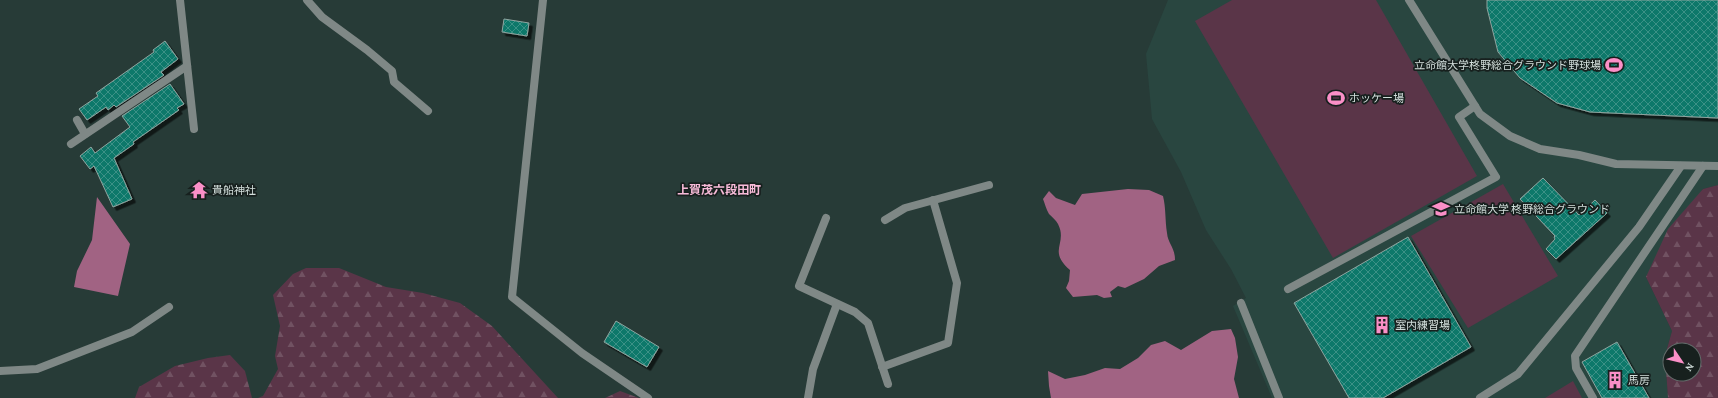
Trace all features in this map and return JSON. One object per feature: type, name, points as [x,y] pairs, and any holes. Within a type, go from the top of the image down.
[{"type":"street","points":[[180,0],[194,129]]},
{"type":"street","points":[[307,0],[322,17],[367,50],[392,71],[394,82],[428,111]]},
{"type":"street","points":[[544,0],[512,296],[582,353],[648,398]]},
{"type":"street","points":[[1409,0],[1480,114],[1510,136],[1540,148],[1616,164],[1718,166]]},
{"type":"street","points":[[71,144],[187,66]]},
{"type":"street","points":[[1288,289],[1496,177],[1459,117],[1475,106]]},
{"type":"street","points":[[77,120],[85,134]]},
{"type":"street","points":[[1480,398],[1518,374],[1639,227],[1681,166]]},
{"type":"street","points":[[1593,398],[1576,368],[1575,356],[1703,166]]},
{"type":"street","points":[[885,220],[905,208],[989,185]]},
{"type":"street","points":[[882,367],[948,343],[957,283],[933,200]]},
{"type":"street","points":[[826,218],[799,286],[855,312],[868,323],[888,384]]},
{"type":"street","points":[[1240,303],[1279,398]]},
{"type":"street","points":[[808,398],[813,369],[838,304]]},
{"type":"street","points":[[0,371],[36,369],[132,332],[169,307]]},
{"type":"shaded area","name":"立命館大学 柊野総合グラウンド","points":[[1168,0],[1718,0],[1718,185],[1703,189],[1646,277],[1672,331],[1669,342],[1662,342],[1662,382],[1667,382],[1668,398],[1272,398],[1233,306],[1246,298],[1231,269],[1206,230],[1181,172],[1152,119],[1146,54]]},
{"type":"shaded area","points":[[1128,189],[1149,190],[1163,196],[1166,228],[1174,252],[1175,260],[1159,266],[1144,279],[1125,288],[1118,286],[1110,292],[1112,297],[1104,298],[1097,295],[1073,297],[1066,288],[1069,281],[1070,270],[1063,263],[1060,257],[1060,231],[1057,223],[1049,214],[1043,199],[1049,191],[1056,198],[1075,205],[1082,194]]},
{"type":"shaded area","points":[[97,197],[130,244],[118,296],[74,287],[77,271],[92,240]]},
{"type":"shaded area","points":[[1231,329],[1235,338],[1238,357],[1234,379],[1239,398],[1051,398],[1048,371],[1065,379],[1085,375],[1105,368],[1120,369],[1138,358],[1151,345],[1165,341],[1181,350],[1212,331]]},
{"type":"green space","name":"ホッケー場","points":[[1232,0],[1376,0],[1477,176],[1333,258],[1195,21]]},
{"type":"green space","points":[[1503,184],[1558,276],[1468,328],[1411,236]]},
{"type":"green space","points":[[1718,185],[1718,398],[1668,398],[1667,382],[1702,382],[1702,342],[1669,342],[1672,331],[1646,277],[1668,229],[1703,189]]},
{"type":"green space","points":[[306,268],[339,268],[386,287],[423,293],[460,303],[492,326],[558,398],[258,398],[263,396],[278,369],[275,356],[280,326],[273,295],[293,274]]},
{"type":"green space","points":[[230,355],[245,371],[252,398],[135,398],[139,387],[175,366],[208,358]]},
{"type":"green space","points":[[1573,381],[1582,398],[1545,398]]},
{"type":"green space","points":[[620,391],[639,398],[605,398]]},
{"type":"building","name":"立命館大学柊野総合グラウンド野球場","points":[[1487,0],[1718,0],[1718,118],[1590,112],[1557,103],[1520,78],[1498,52],[1487,8]]},
{"type":"building","points":[[504,19],[529,23],[527,36],[502,32]]},
{"type":"building","points":[[165,41],[178,59],[161,72],[164,75],[116,107],[114,105],[108,110],[106,107],[87,120],[79,109],[98,96],[96,93],[154,52],[153,50]]},
{"type":"building","points":[[170,84],[184,104],[177,108],[179,110],[133,142],[134,144],[114,158],[132,199],[113,207],[94,166],[90,169],[80,156],[91,147],[95,153],[130,127],[122,116]]},
{"type":"building","points":[[1543,178],[1579,215],[1595,200],[1607,213],[1556,259],[1546,249],[1555,239],[1555,236],[1520,199]]},
{"type":"building","name":"室内練習場","points":[[1408,237],[1471,347],[1383,398],[1349,398],[1294,303]]},
{"type":"building","points":[[616,321],[659,347],[647,367],[604,342]]},
{"type":"building","name":"馬房","points":[[1617,342],[1649,398],[1602,398],[1582,362]]},
{"type":"place","name":"立命館大学柊野総合グラウンド野球場","points":[[1614,65]]},
{"type":"place","name":"ホッケー場","points":[[1336,98]]},
{"type":"place","name":"貴船神社","points":[[199,190]]},
{"type":"place","name":"立命館大学 柊野総合グラウンド","points":[[1441,209]]},
{"type":"place","name":"室内練習場","points":[[1382,325]]},
{"type":"place","name":"馬房","points":[[1615,380]]},
{"type":"district","name":"上賀茂六段田町","points":[[719,190]]}]
